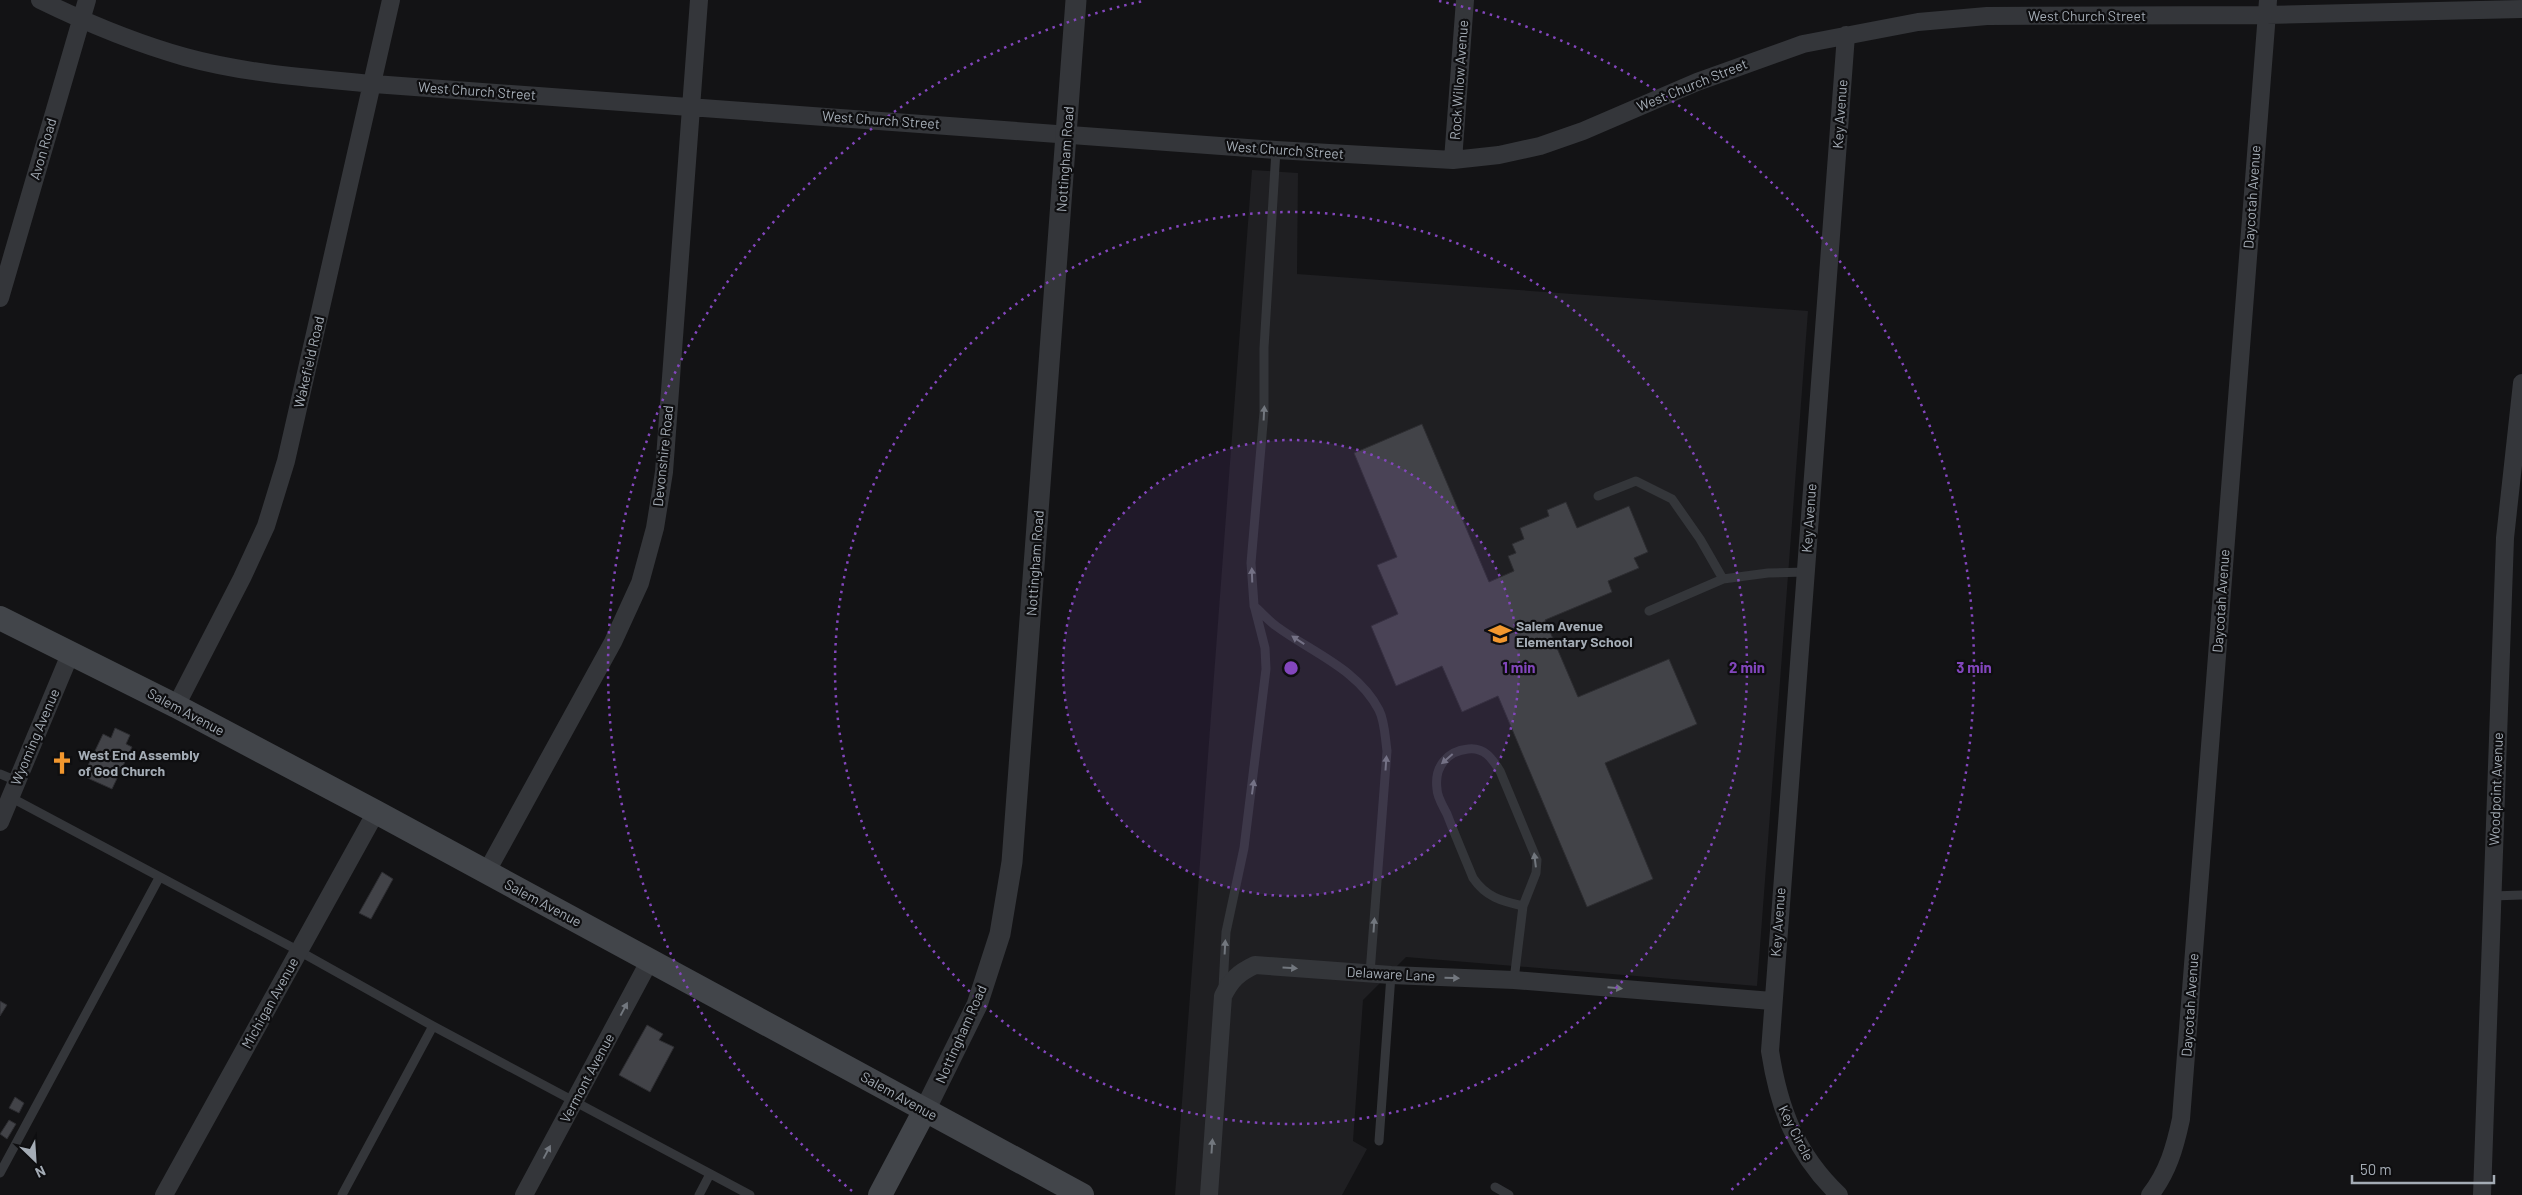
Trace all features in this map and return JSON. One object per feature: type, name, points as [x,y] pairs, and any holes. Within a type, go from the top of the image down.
[{"type":"main road","name":"Salem Avenue","points":[[0,618],[176,706],[376,812],[1082,1195]]},
{"type":"main road","points":[[880,1195],[925,1110]]},
{"type":"street","name":"West Church Street","points":[[40,0],[81,20],[186,57],[276,74],[374,84],[1276,150],[1453,160],[1499,155],[1540,146],[1583,131],[1696,82],[1803,44],[1918,22],[1987,16],[2267,7],[2522,10]]},
{"type":"street","name":"Avon Road","points":[[0,298],[87,0]]},
{"type":"street","name":"Wakefield Road","points":[[176,706],[242,578],[266,526],[278,489],[374,84],[391,0]]},
{"type":"street","name":"Devonshire Road","points":[[486,873],[613,642],[640,583],[650,546],[664,472],[700,0]]},
{"type":"street","name":"Nottingham Road","points":[[925,1110],[977,1004],[1000,934],[1012,862],[1076,0]]},
{"type":"street","name":"Rock Willow Avenue","points":[[1453,160],[1465,0]]},
{"type":"street","name":"Daycotah Avenue","points":[[2150,1195],[2159,1183],[2174,1152],[2181,1119],[2267,7]]},
{"type":"street","name":"Key Avenue","points":[[1772,1001],[1846,35]]},
{"type":"street","name":"Woodpoint Avenue","points":[[2482,1195],[2505,538],[2522,383]]},
{"type":"street","name":"Wyoming Avenue","points":[[0,822],[71,652]]},
{"type":"street","name":"Michigan Avenue","points":[[164,1195],[376,812]]},
{"type":"street","name":"Vermont Avenue","points":[[524,1195],[650,960]]},
{"type":"street","name":"Delaware Lane","points":[[1209,1195],[1223,996],[1231,980],[1239,973],[1255,965],[1391,976],[1514,980],[1772,1001]]},
{"type":"street","name":"Key Circle","points":[[1772,1001],[1770,1051],[1775,1085],[1785,1117],[1802,1151],[1824,1180],[1839,1195]]},
{"type":"lane","points":[[1223,996],[1226,932],[1244,848],[1266,669],[1265,648],[1254,606],[1251,564],[1264,412],[1264,348],[1276,150]]},
{"type":"lane","points":[[1598,496],[1636,481],[1672,499],[1700,539],[1724,579]]},
{"type":"lane","points":[[1649,611],[1724,579],[1768,573],[1805,572]]},
{"type":"lane","points":[[1254,606],[1275,625],[1346,672],[1360,684],[1379,710],[1384,727],[1387,751],[1370,973]]},
{"type":"lane","points":[[1514,980],[1522,906],[1536,873],[1537,860],[1500,771],[1493,759],[1484,751],[1474,748],[1460,750],[1446,757],[1439,767],[1436,790],[1473,878],[1480,889],[1490,897],[1522,906]]},
{"type":"lane","points":[[0,774],[17,781]]},
{"type":"lane","points":[[10,797],[159,878],[299,950],[433,1026],[575,1100],[750,1195]]},
{"type":"lane","points":[[0,1173],[159,878]]},
{"type":"lane","points":[[2492,896],[2522,895]]},
{"type":"lane","points":[[1379,1141],[1391,976]]},
{"type":"lane","points":[[342,1195],[433,1026]]},
{"type":"lane","points":[[699,1195],[710,1174]]},
{"type":"lane","points":[[1495,1187],[1509,1195]]},
{"type":"shaded area","name":"Salem Avenue Elementary School","points":[[1252,170],[1298,173],[1297,274],[1808,311],[1757,986],[1406,957],[1363,1000],[1353,1141],[1367,1149],[1342,1195],[1175,1195]]},
{"type":"building","points":[[1422,424],[1489,582],[1514,571],[1508,556],[1516,553],[1512,544],[1524,539],[1520,528],[1549,516],[1547,510],[1566,502],[1577,528],[1629,506],[1648,552],[1634,558],[1639,568],[1608,581],[1612,592],[1545,620],[1578,697],[1669,659],[1697,724],[1605,763],[1653,879],[1587,907],[1498,696],[1462,712],[1442,666],[1396,686],[1371,626],[1398,614],[1377,565],[1397,557],[1354,453]]},
{"type":"building","points":[[115,728],[130,735],[126,744],[132,747],[112,789],[83,776],[103,734],[111,738]]},
{"type":"building","points":[[382,872],[393,879],[371,919],[359,913]]},
{"type":"building","points":[[0,1001],[7,1005],[0,1016]]},
{"type":"building","points":[[647,1025],[663,1034],[659,1040],[674,1047],[650,1092],[619,1075]]},
{"type":"building","points":[[15,1097],[24,1103],[19,1113],[9,1108]]},
{"type":"building","points":[[9,1120],[16,1124],[7,1139],[0,1134]]},
{"type":"place","name":"Salem Avenue Elementary School","points":[[1500,634]]},
{"type":"place","name":"West End Assembly of God Church","points":[[62,763]]}]
